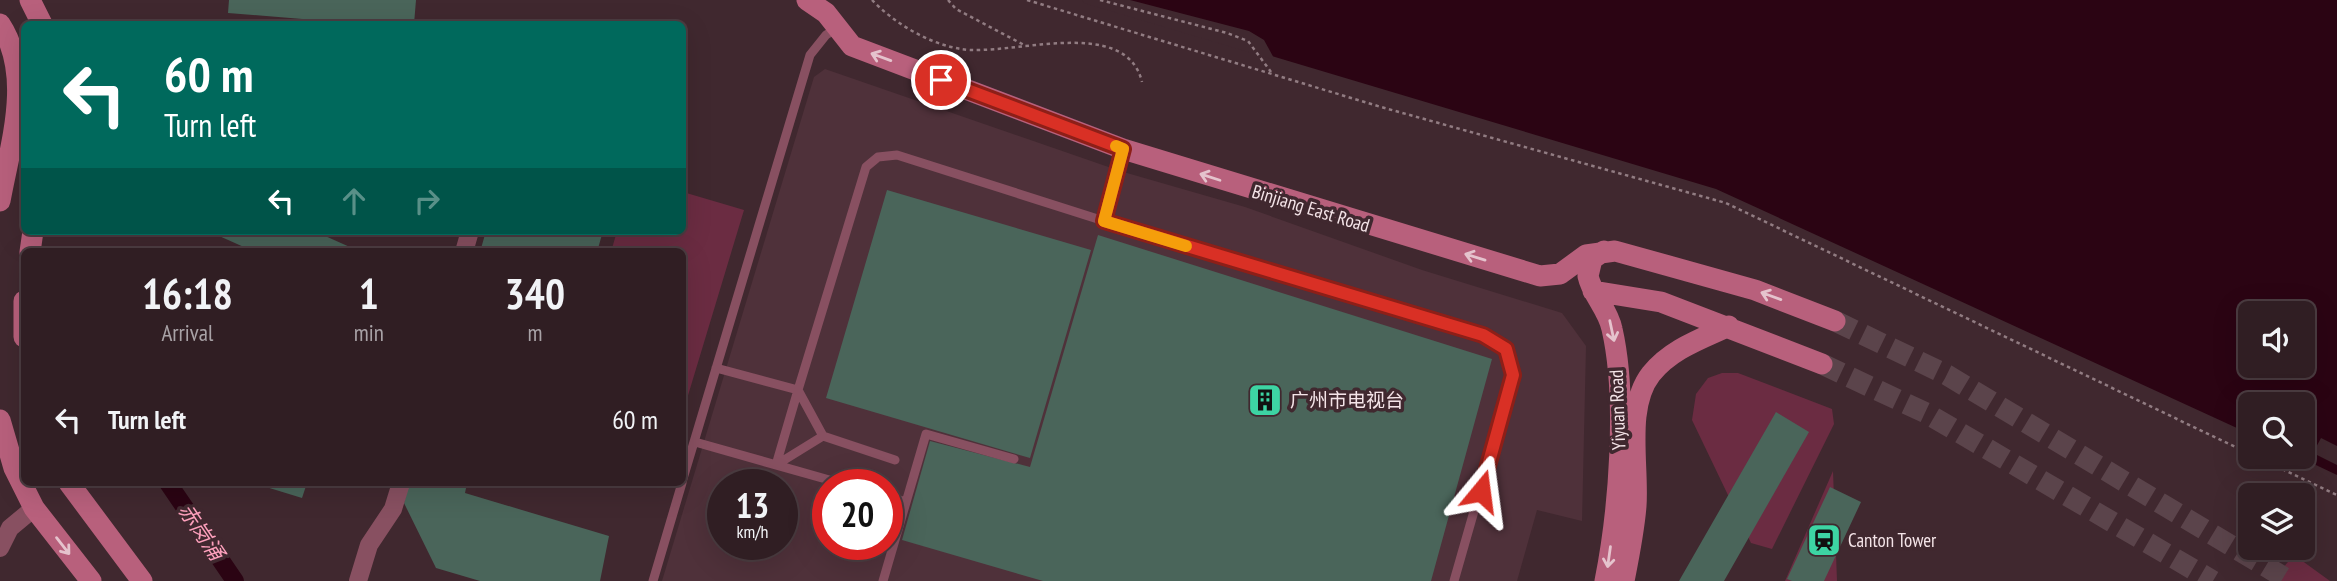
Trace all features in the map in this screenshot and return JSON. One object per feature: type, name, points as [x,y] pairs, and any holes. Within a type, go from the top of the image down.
[{"type":"street","points":[[30,0],[40,21]]},
{"type":"street","name":"Binjiang East Road","points":[[807,0],[825,13],[852,46],[1123,149],[1540,276],[1560,274],[1586,255],[1604,251]]},
{"type":"street","points":[[0,24],[13,52],[18,77],[0,201]]},
{"type":"street","points":[[1604,251],[1671,265],[1755,290],[1835,321]]},
{"type":"street","name":"Yiyuan Road","points":[[1604,251],[1596,254],[1588,268],[1593,291],[1602,302],[1612,330],[1619,408],[1617,488],[1605,581]]},
{"type":"street","points":[[1593,291],[1661,302],[1822,364]]},
{"type":"street","name":"Yiyuan Road","points":[[1625,581],[1636,505],[1637,417],[1642,389],[1664,360],[1684,346],[1729,327]]},
{"type":"street","points":[[0,421],[21,474]]},
{"type":"street","points":[[25,486],[34,508],[91,581]]},
{"type":"street","points":[[71,486],[142,581]]},
{"type":"street","points":[[358,581],[369,545],[393,509],[400,486]]},
{"type":"street","points":[[0,548],[10,528],[34,508]]},
{"type":"lane","points":[[686,470],[810,55],[826,35],[837,28]]},
{"type":"lane","points":[[1104,221],[1123,149]]},
{"type":"lane","points":[[776,464],[866,167],[878,157],[897,155],[1104,221],[1483,335],[1506,349],[1513,375],[1454,581]]},
{"type":"lane","points":[[716,368],[797,390],[823,436],[895,460]]},
{"type":"lane","points":[[883,581],[926,434],[1014,458]]},
{"type":"lane","points":[[776,464],[823,436]]},
{"type":"lane","points":[[695,442],[812,475]]},
{"type":"lane","points":[[653,581],[681,486]]},
{"type":"path","points":[[873,0],[899,23],[939,43],[961,50],[1027,46],[1105,46],[1132,61],[1142,82]]},
{"type":"path","points":[[948,0],[969,17],[1027,46]]},
{"type":"path","points":[[1027,0],[1394,111],[1726,202],[2238,448]]},
{"type":"path","points":[[1100,0],[1227,33],[1248,41],[1272,74]]},
{"type":"path","points":[[2282,469],[2337,495]]},
{"type":"shaded area","points":[[1085,0],[2337,0],[2337,475],[2315,465],[2315,392],[2238,392],[2238,428],[1716,189]]},
{"type":"shaded area","points":[[825,69],[1120,171],[1245,207],[1422,270],[1562,313],[1586,346],[1582,521],[1537,510],[1517,581],[662,581],[814,77]]},
{"type":"shaded area","points":[[686,193],[744,210],[686,402],[686,248],[612,248],[616,235],[686,235]]},
{"type":"shaded area","points":[[1722,373],[1738,373],[1832,409],[1834,424],[1772,549],[1751,543],[1692,420],[1696,394],[1708,378]]},
{"type":"shaded area","name":"Canton Tower","points":[[1833,471],[1837,581],[1785,581]]},
{"type":"shaded area","points":[[2289,560],[2301,560],[2330,581],[2273,581]]},
{"type":"pier","points":[[1082,0],[1130,0],[1249,31],[1264,40],[1275,60],[1084,3]]},
{"type":"pier","points":[[2321,438],[2337,446],[2337,465],[2315,454]]},
{"type":"building","points":[[229,0],[416,0],[414,21],[326,21],[228,13]]},
{"type":"building","points":[[887,190],[1091,250],[1030,458],[826,398]]},
{"type":"building","points":[[217,235],[323,235],[352,248],[246,248]]},
{"type":"building","points":[[485,235],[602,235],[598,248],[481,248]]},
{"type":"building","name":"广州市电视台","points":[[1098,235],[1492,359],[1431,581],[1043,581],[903,540],[930,441],[1030,467]]},
{"type":"building","points":[[1776,412],[1809,432],[1724,581],[1679,581]]},
{"type":"building","points":[[263,486],[306,486],[302,498]]},
{"type":"building","points":[[408,486],[466,486],[465,493],[609,536],[600,581],[480,581],[436,568],[404,503]]},
{"type":"building","name":"Canton Tower","points":[[1830,487],[1861,502],[1824,581],[1787,579]]},
{"type":"waterway","name":"赤岗涌","points":[[170,486],[235,581]]},
{"type":"tunnel","points":[[1835,321],[1947,375],[2290,581]]},
{"type":"tunnel","points":[[1822,364],[1926,413],[2213,581]]},
{"type":"slow traffic","points":[[1116,146],[1123,149],[1104,221],[1186,246]]},
{"type":"place","name":"广州市电视台","points":[[1265,400]]},
{"type":"place","name":"Canton Tower","points":[[1824,540]]},
{"type":"route","points":[[941,80],[1123,149],[1104,221],[1483,335],[1506,349],[1513,375],[1481,491]]}]
